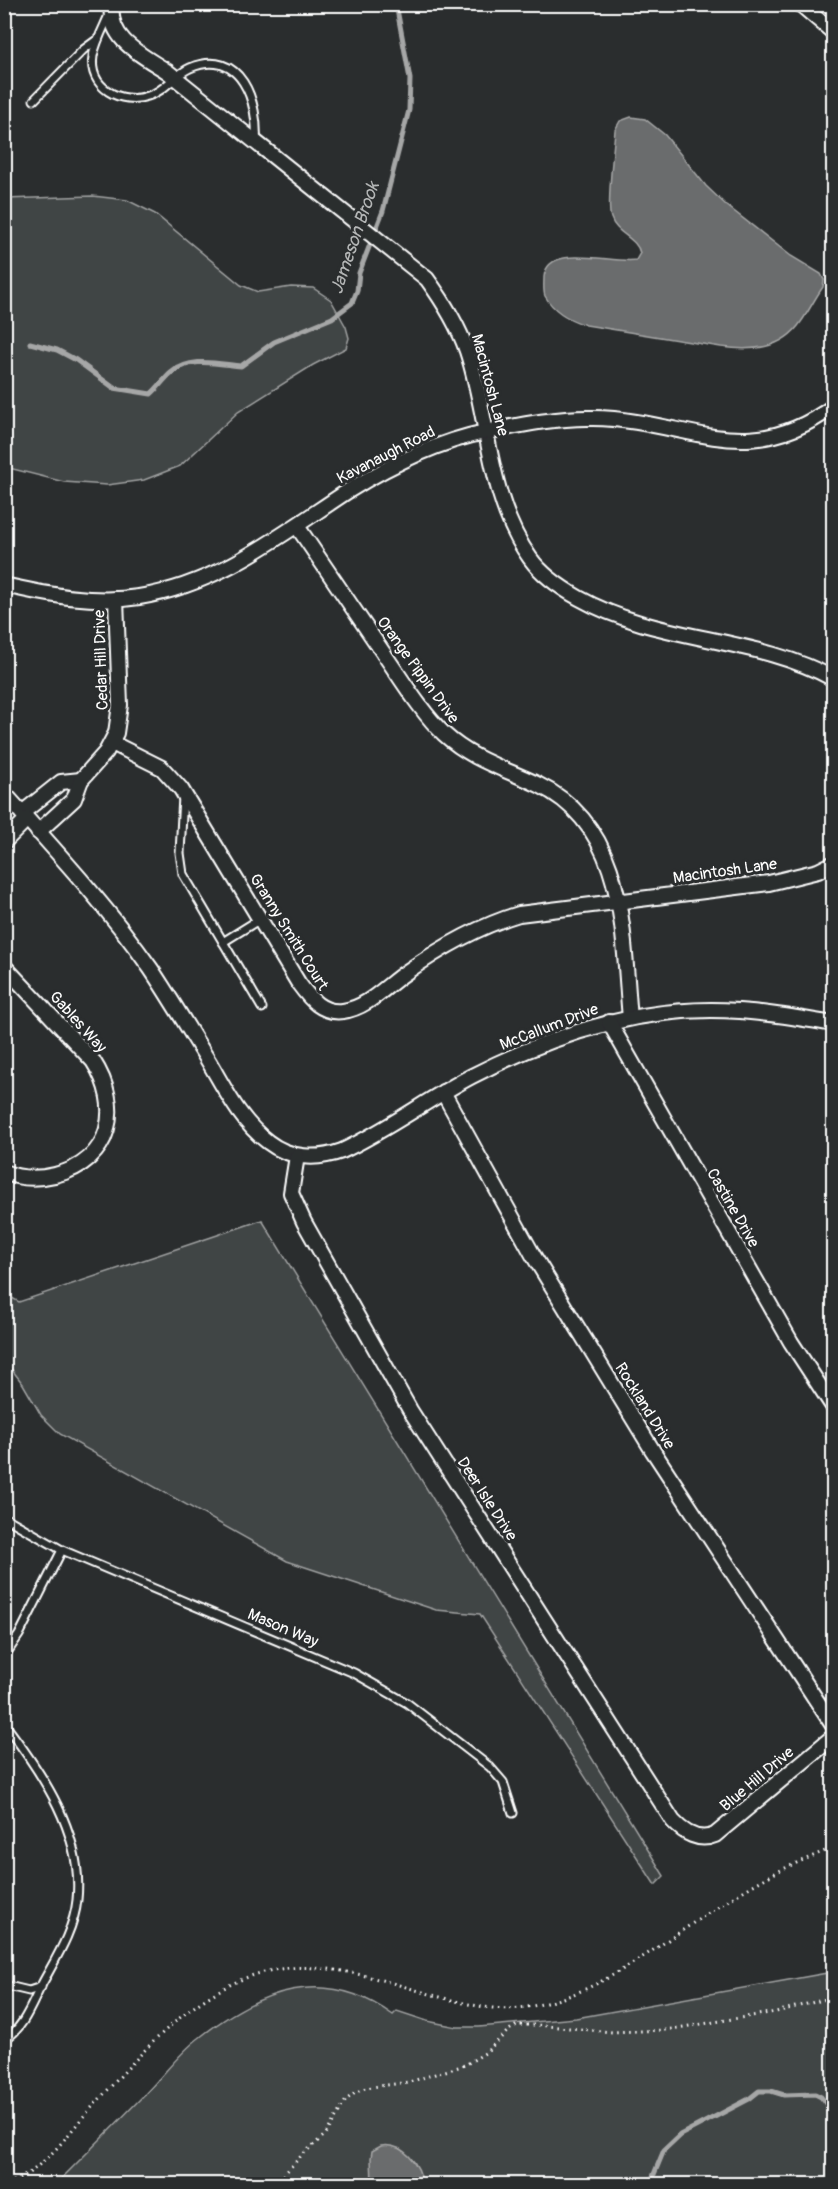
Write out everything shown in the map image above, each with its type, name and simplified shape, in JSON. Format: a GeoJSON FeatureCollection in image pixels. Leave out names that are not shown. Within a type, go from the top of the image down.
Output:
{"type":"FeatureCollection","features":[{"type":"Feature","properties":{"kind":"street"},"geometry":{"type":"LineString","coordinates":[[800,4],[834,33]]}},
{"type":"Feature","properties":{"kind":"street","name":"Macintosh Lane"},"geometry":{"type":"LineString","coordinates":[[112,8],[112,26],[119,36],[427,279],[455,322],[467,350],[502,500],[514,532],[531,560],[553,582],[593,606],[632,621],[771,656],[834,679]]}},
{"type":"Feature","properties":{"kind":"street","name":"Kavanaugh Road"},"geometry":{"type":"LineString","coordinates":[[4,585],[50,595],[116,599],[157,593],[206,578],[268,546],[350,490],[379,474],[431,448],[486,432],[544,422],[594,418],[747,440],[774,436],[795,429],[834,406]]}},
{"type":"Feature","properties":{"kind":"street","name":"Orange Pippin Drive"},"geometry":{"type":"LineString","coordinates":[[297,526],[400,677],[442,732],[476,758],[539,785],[555,795],[581,819],[601,845],[616,885],[619,902],[630,1018]]}},
{"type":"Feature","properties":{"kind":"street","name":"Cedar Hill Drive"},"geometry":{"type":"LineString","coordinates":[[38,832],[74,799],[81,780],[112,743],[119,723],[116,599]]}},
{"type":"Feature","properties":{"kind":"street","name":"Granny Smith Court"},"geometry":{"type":"LineString","coordinates":[[112,743],[162,768],[183,792],[299,984],[312,1001],[327,1010],[343,1011],[364,1003],[431,957],[501,919],[519,914],[619,902]]}},
{"type":"Feature","properties":{"kind":"street"},"geometry":{"type":"LineString","coordinates":[[4,842],[24,816],[61,782],[81,780]]}},
{"type":"Feature","properties":{"kind":"street"},"geometry":{"type":"LineString","coordinates":[[4,793],[84,882],[146,962],[251,1128],[272,1146],[297,1156]]}},
{"type":"Feature","properties":{"kind":"street","name":"Macintosh Lane"},"geometry":{"type":"LineString","coordinates":[[619,902],[770,882],[818,872],[834,863]]}},
{"type":"Feature","properties":{"kind":"street","name":"Gables Way"},"geometry":{"type":"LineString","coordinates":[[4,966],[93,1061],[108,1089],[109,1107],[106,1131],[101,1145],[81,1166],[46,1177],[30,1178],[4,1172]]}},
{"type":"Feature","properties":{"kind":"street","name":"McCallum Drive"},"geometry":{"type":"LineString","coordinates":[[297,1156],[324,1156],[342,1151],[442,1092],[527,1050],[609,1022],[669,1012],[712,1010],[766,1014],[834,1024]]}},
{"type":"Feature","properties":{"kind":"street","name":"Castine Drive"},"geometry":{"type":"LineString","coordinates":[[609,1022],[791,1342],[834,1408]]}},
{"type":"Feature","properties":{"kind":"street","name":"Rockland Drive"},"geometry":{"type":"LineString","coordinates":[[442,1092],[533,1255],[653,1452],[834,1727]]}},
{"type":"Feature","properties":{"kind":"street","name":"Deer Isle Drive"},"geometry":{"type":"LineString","coordinates":[[297,1156],[291,1184],[293,1200],[410,1410],[673,1821],[685,1832],[698,1837]]}},
{"type":"Feature","properties":{"kind":"street","name":"Blue Hill Drive"},"geometry":{"type":"LineString","coordinates":[[698,1837],[715,1835],[834,1736]]}},
{"type":"Feature","properties":{"kind":"lane"},"geometry":{"type":"LineString","coordinates":[[112,8],[98,39],[93,57],[94,73],[105,90],[118,98],[149,96],[167,86],[189,68],[202,65],[225,66],[237,72],[253,103],[257,130],[256,143]]}},
{"type":"Feature","properties":{"kind":"lane"},"geometry":{"type":"LineString","coordinates":[[34,100],[67,64],[98,39]]}},
{"type":"Feature","properties":{"kind":"lane"},"geometry":{"type":"LineString","coordinates":[[183,792],[180,862],[187,882],[262,1008]]}},
{"type":"Feature","properties":{"kind":"lane"},"geometry":{"type":"LineString","coordinates":[[223,942],[260,919]]}},
{"type":"Feature","properties":{"kind":"lane","name":"Mason Way"},"geometry":{"type":"LineString","coordinates":[[4,1517],[62,1550],[354,1673],[398,1698],[462,1743],[490,1767],[503,1782],[513,1813]]}},
{"type":"Feature","properties":{"kind":"lane"},"geometry":{"type":"LineString","coordinates":[[4,1657],[20,1635],[62,1550]]}},
{"type":"Feature","properties":{"kind":"lane"},"geometry":{"type":"LineString","coordinates":[[4,1723],[50,1790],[66,1826],[75,1866],[77,1900],[69,1930],[41,1987],[20,2024],[12,2035],[4,2039]]}},
{"type":"Feature","properties":{"kind":"lane"},"geometry":{"type":"LineString","coordinates":[[4,1985],[29,1991],[41,1987]]}},
{"type":"Feature","properties":{"kind":"path"},"geometry":{"type":"LineString","coordinates":[[8,2184],[40,2165],[169,2026],[211,1996],[248,1977],[272,1970],[315,1967],[344,1971],[482,2008],[536,2006],[593,1987],[781,1870],[834,1847]]}},
{"type":"Feature","properties":{"kind":"path"},"geometry":{"type":"LineString","coordinates":[[275,2184],[302,2155],[326,2134],[346,2100],[355,2093],[365,2088],[409,2082],[465,2065],[485,2054],[517,2025],[612,2032],[665,2030],[776,2012],[834,1997]]}},
{"type":"Feature","properties":{"kind":"shaded area"},"geometry":{"type":"Polygon","coordinates":[[[631,117],[645,119],[665,135],[706,186],[726,205],[791,256],[821,274],[824,280],[823,287],[801,322],[785,338],[754,348],[721,347],[586,325],[563,315],[549,302],[544,294],[544,277],[548,266],[556,260],[582,257],[636,260],[640,253],[635,243],[617,228],[610,211],[615,130],[620,121],[631,117]]]}},
{"type":"Feature","properties":{"kind":"shaded area"},"geometry":{"type":"Polygon","coordinates":[[[93,196],[127,200],[155,214],[241,285],[258,292],[291,287],[313,288],[331,300],[346,327],[349,338],[346,348],[313,365],[238,412],[180,466],[144,480],[107,485],[64,482],[5,467],[5,199],[93,196]]]}},
{"type":"Feature","properties":{"kind":"shaded area"},"geometry":{"type":"Polygon","coordinates":[[[262,1220],[664,1876],[655,1885],[480,1614],[436,1610],[287,1561],[60,1434],[41,1415],[23,1384],[5,1361],[5,1294],[19,1302],[262,1220]]]}},
{"type":"Feature","properties":{"kind":"shaded area"},"geometry":{"type":"Polygon","coordinates":[[[833,1972],[833,2184],[56,2184],[192,2044],[222,2021],[269,1996],[293,1990],[318,1988],[342,1991],[368,2000],[393,2015],[397,2011],[427,2021],[457,2027],[479,2027],[576,2018],[833,1972]]]}},
{"type":"Feature","properties":{"kind":"shaded area"},"geometry":{"type":"Polygon","coordinates":[[[381,2146],[397,2148],[409,2156],[418,2169],[422,2184],[372,2184],[372,2151],[381,2146]]]}},
{"type":"Feature","properties":{"kind":"waterway","name":"Jameson Brook"},"geometry":{"type":"LineString","coordinates":[[30,343],[57,350],[76,360],[114,388],[151,394],[168,375],[187,364],[205,362],[241,366],[274,342],[332,318],[352,303],[357,291],[359,273],[383,211],[409,110],[410,79],[396,4]]}},
{"type":"Feature","properties":{"kind":"waterway"},"geometry":{"type":"LineString","coordinates":[[650,2184],[664,2150],[680,2135],[749,2099],[759,2091],[771,2091],[784,2095],[815,2094],[821,2097],[834,2114]]}}]}
